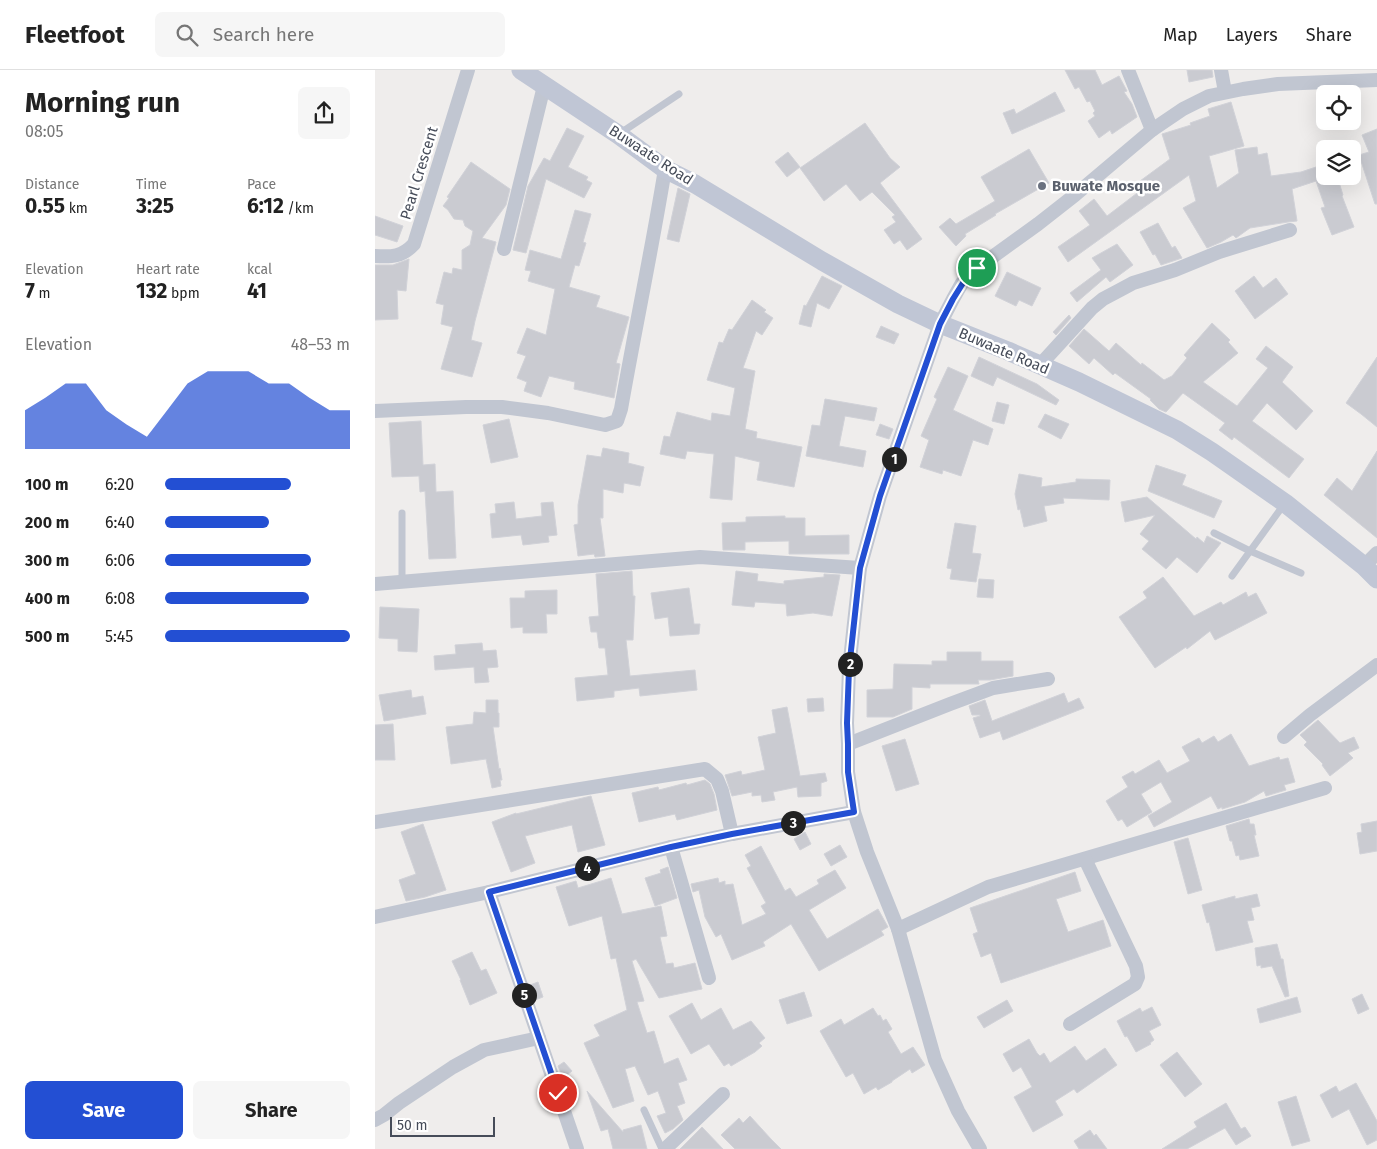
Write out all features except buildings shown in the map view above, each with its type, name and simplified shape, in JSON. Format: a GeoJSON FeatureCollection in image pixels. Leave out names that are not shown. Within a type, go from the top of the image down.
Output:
{"type":"FeatureCollection","features":[{"type":"Feature","properties":{"kind":"street","name":"Pearl Crescent"},"geometry":{"type":"LineString","coordinates":[[375,256],[401,255],[414,244],[468,70]]}},
{"type":"Feature","properties":{"kind":"street","name":"Buwaate Road"},"geometry":{"type":"LineString","coordinates":[[521,70],[619,134],[665,168],[898,304],[940,324],[1079,382],[1177,430],[1220,457],[1373,566]]}},
{"type":"Feature","properties":{"kind":"street"},"geometry":{"type":"LineString","coordinates":[[1127,70],[1152,130]]}},
{"type":"Feature","properties":{"kind":"street"},"geometry":{"type":"LineString","coordinates":[[1221,70],[1225,92]]}},
{"type":"Feature","properties":{"kind":"street"},"geometry":{"type":"LineString","coordinates":[[980,1149],[958,1111],[935,1060],[898,929],[867,852],[854,812],[848,772],[849,669],[860,568],[880,496],[940,324],[963,283],[977,268],[1038,224],[1152,130],[1183,109],[1209,96],[1225,92],[1279,84],[1377,80]]}},
{"type":"Feature","properties":{"kind":"street"},"geometry":{"type":"LineString","coordinates":[[504,249],[545,86]]}},
{"type":"Feature","properties":{"kind":"street"},"geometry":{"type":"LineString","coordinates":[[375,411],[503,407],[547,413],[605,425],[617,421],[621,409],[654,239],[665,168]]}},
{"type":"Feature","properties":{"kind":"street"},"geometry":{"type":"LineString","coordinates":[[1040,365],[1092,308],[1103,299],[1133,283],[1175,270],[1219,252],[1290,230]]}},
{"type":"Feature","properties":{"kind":"street"},"geometry":{"type":"LineString","coordinates":[[375,584],[699,557],[860,568]]}},
{"type":"Feature","properties":{"kind":"street"},"geometry":{"type":"LineString","coordinates":[[1284,737],[1377,665]]}},
{"type":"Feature","properties":{"kind":"street"},"geometry":{"type":"LineString","coordinates":[[848,744],[993,688],[1048,679]]}},
{"type":"Feature","properties":{"kind":"street"},"geometry":{"type":"LineString","coordinates":[[375,822],[705,769],[717,779],[722,791],[732,834]]}},
{"type":"Feature","properties":{"kind":"street"},"geometry":{"type":"LineString","coordinates":[[898,929],[988,887],[1325,788]]}},
{"type":"Feature","properties":{"kind":"street"},"geometry":{"type":"LineString","coordinates":[[375,917],[489,892],[671,847],[854,812]]}},
{"type":"Feature","properties":{"kind":"street"},"geometry":{"type":"LineString","coordinates":[[671,847],[709,978]]}},
{"type":"Feature","properties":{"kind":"street"},"geometry":{"type":"LineString","coordinates":[[1070,1024],[1135,984],[1138,977],[1136,966],[1085,858]]}},
{"type":"Feature","properties":{"kind":"street"},"geometry":{"type":"LineString","coordinates":[[489,892],[577,1149]]}},
{"type":"Feature","properties":{"kind":"street"},"geometry":{"type":"LineString","coordinates":[[375,1120],[453,1067],[483,1050],[539,1038]]}},
{"type":"Feature","properties":{"kind":"street"},"geometry":{"type":"LineString","coordinates":[[664,1149],[723,1094]]}},
{"type":"Feature","properties":{"kind":"lane"},"geometry":{"type":"LineString","coordinates":[[619,134],[679,94]]}},
{"type":"Feature","properties":{"kind":"lane"},"geometry":{"type":"LineString","coordinates":[[1232,576],[1285,503]]}},
{"type":"Feature","properties":{"kind":"lane"},"geometry":{"type":"LineString","coordinates":[[402,513],[402,581]]}},
{"type":"Feature","properties":{"kind":"lane"},"geometry":{"type":"LineString","coordinates":[[1214,533],[1301,573]]}},
{"type":"Feature","properties":{"kind":"lane"},"geometry":{"type":"LineString","coordinates":[[644,1110],[664,1149]]}},
{"type":"Feature","properties":{"kind":"place","name":"Buwate Mosque"},"geometry":{"type":"Point","coordinates":[1042,186]}},
{"type":"Feature","properties":{"kind":"route"},"geometry":{"type":"LineString","coordinates":[[558,1093],[489,892],[671,847],[854,812],[848,772],[847,723],[849,669],[860,568],[880,496],[940,324],[963,283],[977,268]]}}]}
